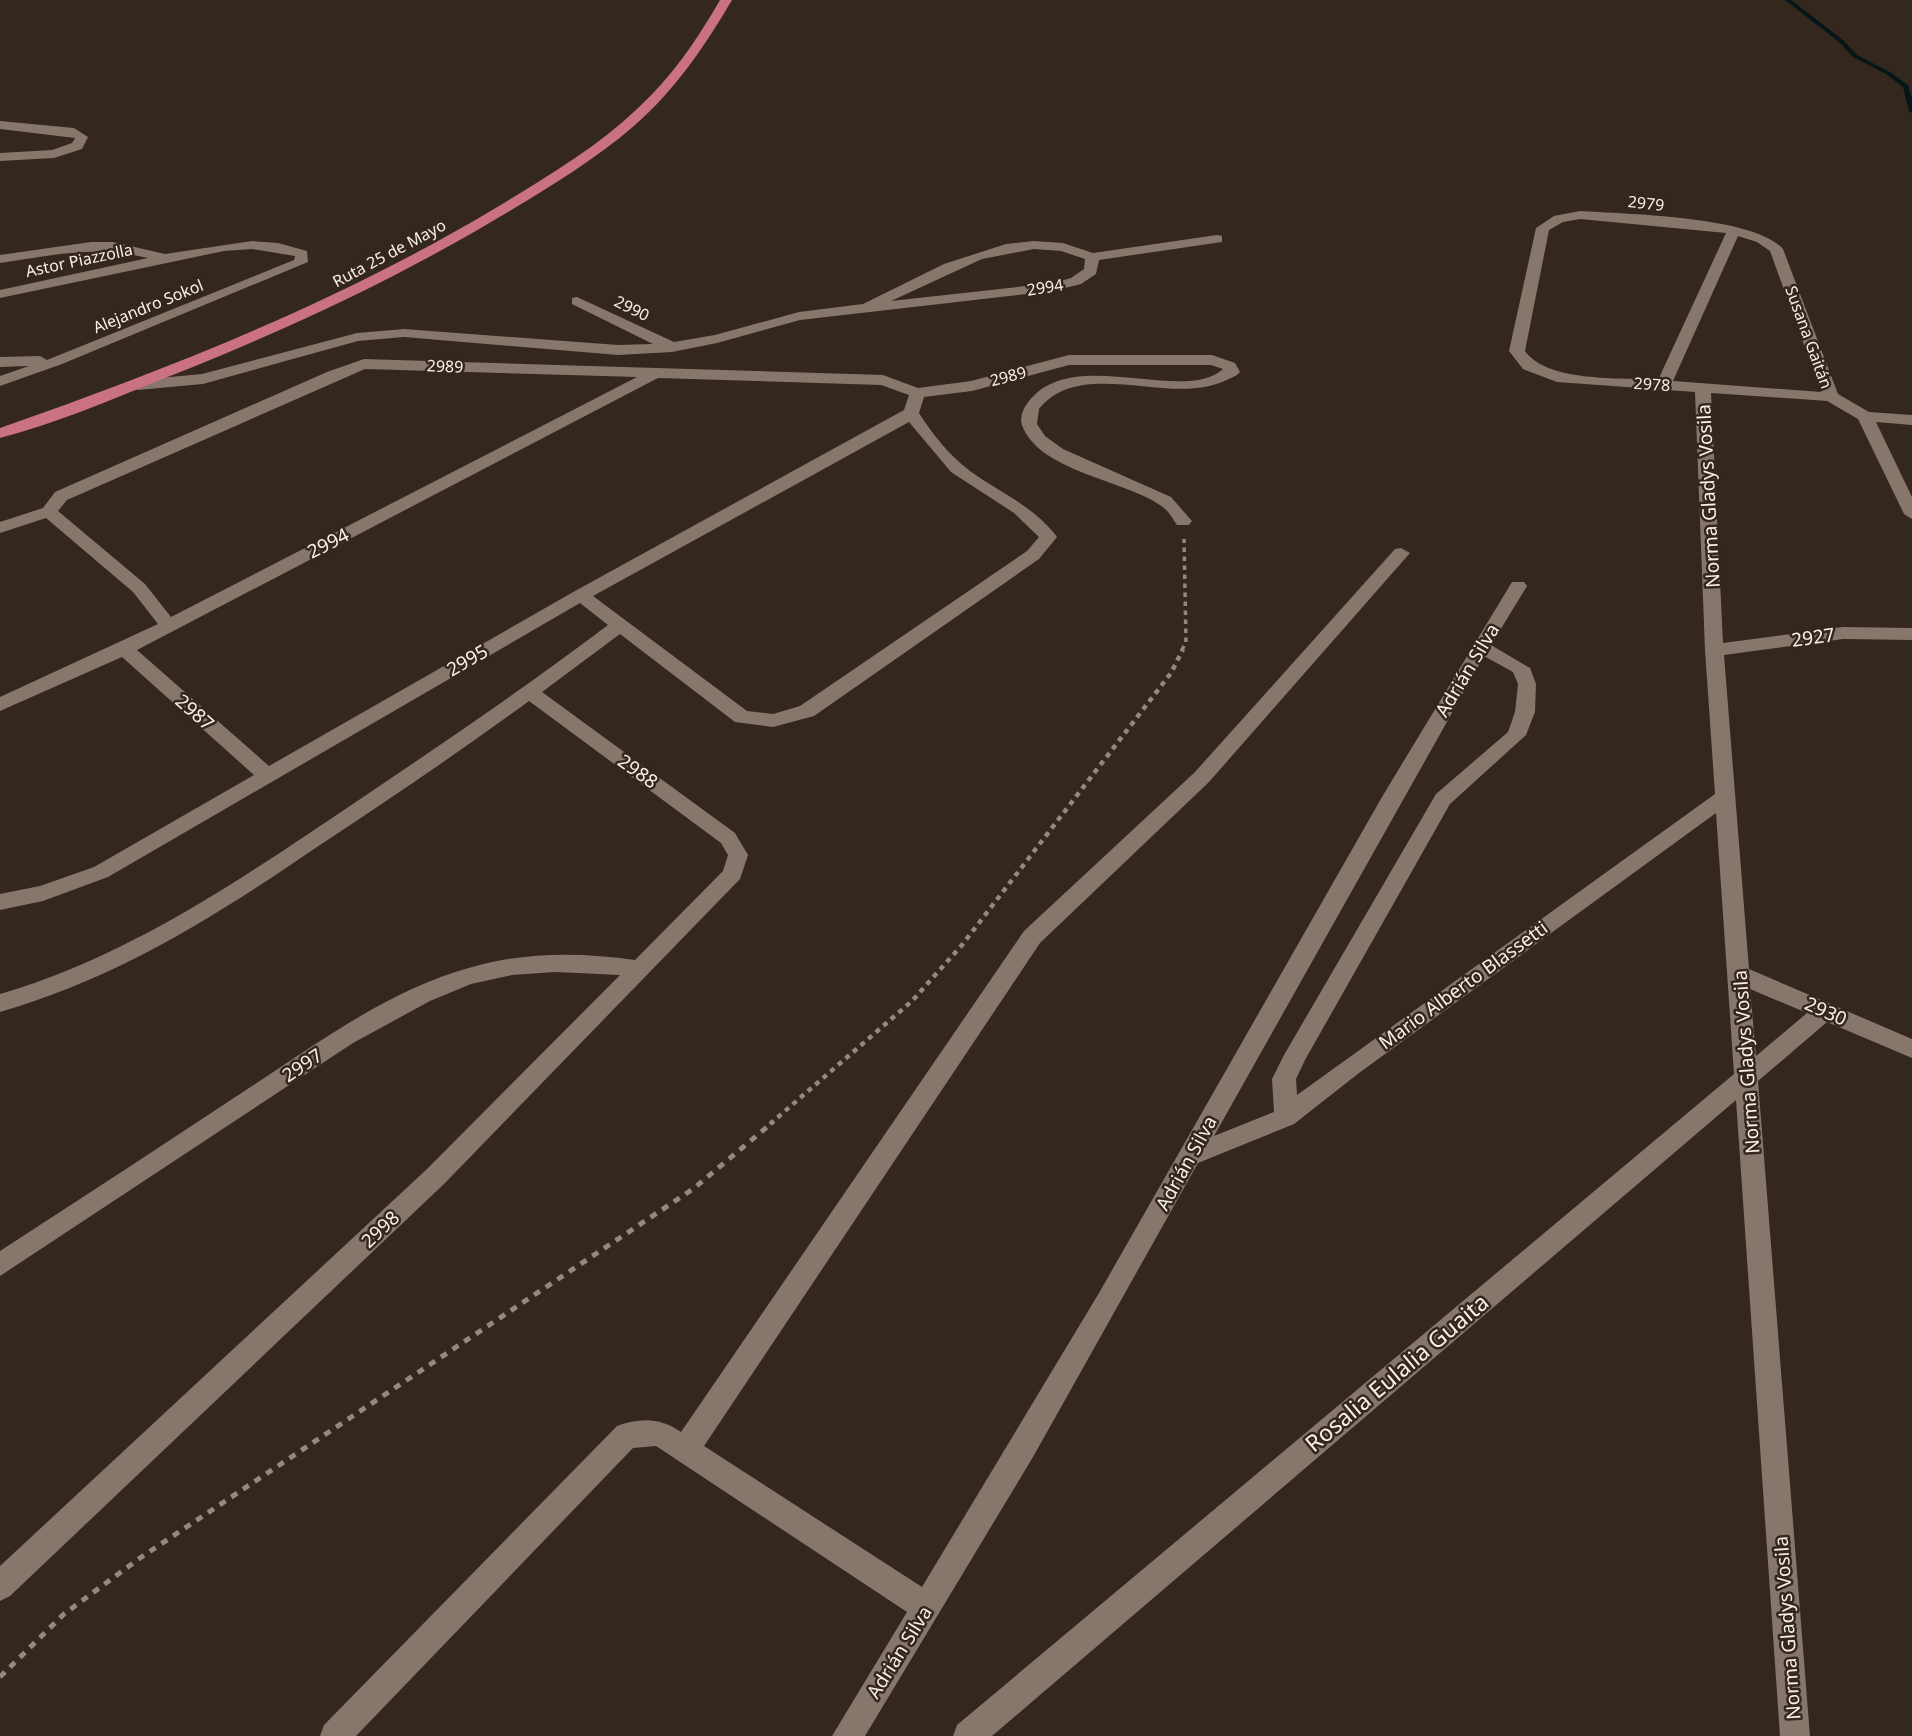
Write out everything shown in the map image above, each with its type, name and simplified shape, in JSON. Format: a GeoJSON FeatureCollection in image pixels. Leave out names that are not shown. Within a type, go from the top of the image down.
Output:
{"type":"FeatureCollection","features":[{"type":"Feature","properties":{"kind":"main road","name":"Ruta 25 de Mayo"},"geometry":{"type":"LineString","coordinates":[[0,433],[138,385],[260,337],[353,293],[476,227],[579,162],[642,112],[685,66],[726,0]]}},
{"type":"Feature","properties":{"kind":"street"},"geometry":{"type":"LineString","coordinates":[[0,125],[74,132],[82,137],[78,146],[54,154],[0,157]]}},
{"type":"Feature","properties":{"kind":"street","name":"2979"},"geometry":{"type":"LineString","coordinates":[[1528,366],[1517,351],[1543,228],[1559,219],[1580,215],[1740,232]]}},
{"type":"Feature","properties":{"kind":"street"},"geometry":{"type":"LineString","coordinates":[[1664,385],[1740,232]]}},
{"type":"Feature","properties":{"kind":"street","name":"Susana Gaitán"},"geometry":{"type":"LineString","coordinates":[[1740,232],[1776,249],[1831,397],[1865,416]]}},
{"type":"Feature","properties":{"kind":"street"},"geometry":{"type":"LineString","coordinates":[[1092,257],[1217,239]]}},
{"type":"Feature","properties":{"kind":"street","name":"2994"},"geometry":{"type":"LineString","coordinates":[[138,385],[203,379],[358,337],[404,333],[618,350],[680,346],[799,316],[1052,287],[1076,281],[1091,271],[1092,257],[1072,248],[1048,243],[1010,246],[982,253],[868,307]]}},
{"type":"Feature","properties":{"kind":"street"},"geometry":{"type":"LineString","coordinates":[[0,259],[91,246],[113,246],[164,258]]}},
{"type":"Feature","properties":{"kind":"street","name":"Alejandro Sokol"},"geometry":{"type":"LineString","coordinates":[[0,381],[245,286],[300,262],[302,254],[288,248],[250,247],[164,258]]}},
{"type":"Feature","properties":{"kind":"street","name":"Astor Piazzolla"},"geometry":{"type":"LineString","coordinates":[[0,294],[92,277],[164,258]]}},
{"type":"Feature","properties":{"kind":"street","name":"2990"},"geometry":{"type":"LineString","coordinates":[[577,301],[680,346]]}},
{"type":"Feature","properties":{"kind":"street","name":"2989"},"geometry":{"type":"LineString","coordinates":[[49,512],[61,496],[332,375],[364,364],[883,380],[917,393],[972,386],[1069,360],[1212,360],[1230,366],[1232,372],[1220,380],[1203,383],[1089,380],[1062,387],[1037,399],[1028,414],[1031,432],[1056,455],[1169,503],[1183,521]]}},
{"type":"Feature","properties":{"kind":"street"},"geometry":{"type":"LineString","coordinates":[[0,362],[57,361]]}},
{"type":"Feature","properties":{"kind":"street","name":"2978"},"geometry":{"type":"LineString","coordinates":[[1528,366],[1557,377],[1831,397]]}},
{"type":"Feature","properties":{"kind":"street"},"geometry":{"type":"LineString","coordinates":[[1032,370],[1051,373],[1062,387]]}},
{"type":"Feature","properties":{"kind":"street","name":"2994"},"geometry":{"type":"LineString","coordinates":[[0,705],[124,649],[652,374]]}},
{"type":"Feature","properties":{"kind":"street","name":"Norma Gladys Vosila"},"geometry":{"type":"LineString","coordinates":[[1703,388],[1714,650],[1748,1077],[1795,1736]]}},
{"type":"Feature","properties":{"kind":"street"},"geometry":{"type":"LineString","coordinates":[[581,595],[742,717],[773,720],[807,711],[1033,555],[1048,537],[1035,519],[966,476],[940,454],[911,413],[917,393]]}},
{"type":"Feature","properties":{"kind":"street","name":"2995"},"geometry":{"type":"LineString","coordinates":[[0,902],[43,894],[101,872],[266,774],[581,595],[911,413]]}},
{"type":"Feature","properties":{"kind":"street"},"geometry":{"type":"LineString","coordinates":[[1912,419],[1865,416],[1912,514]]}},
{"type":"Feature","properties":{"kind":"street"},"geometry":{"type":"LineString","coordinates":[[0,528],[29,516],[49,512],[139,588],[169,626]]}},
{"type":"Feature","properties":{"kind":"street"},"geometry":{"type":"LineString","coordinates":[[685,1450],[1032,937],[1202,777],[1401,553]]}},
{"type":"Feature","properties":{"kind":"street","name":"Adrián Silva"},"geometry":{"type":"LineString","coordinates":[[847,1736],[927,1608],[1191,1156],[1257,1032],[1518,586]]}},
{"type":"Feature","properties":{"kind":"street"},"geometry":{"type":"LineString","coordinates":[[0,1003],[111,963],[184,923],[531,694],[620,625]]}},
{"type":"Feature","properties":{"kind":"street","name":"2927"},"geometry":{"type":"LineString","coordinates":[[1714,650],[1843,633],[1912,634]]}},
{"type":"Feature","properties":{"kind":"street"},"geometry":{"type":"LineString","coordinates":[[1286,1117],[1284,1079],[1443,799],[1516,735],[1525,712],[1527,684],[1521,668],[1480,647]]}},
{"type":"Feature","properties":{"kind":"street","name":"2987"},"geometry":{"type":"LineString","coordinates":[[124,649],[266,774]]}},
{"type":"Feature","properties":{"kind":"street","name":"2988"},"geometry":{"type":"LineString","coordinates":[[531,694],[728,838],[738,855]]}},
{"type":"Feature","properties":{"kind":"street","name":"Mario Alberto Blassetti"},"geometry":{"type":"LineString","coordinates":[[1191,1156],[1286,1117],[1726,796]]}},
{"type":"Feature","properties":{"kind":"street","name":"2998"},"geometry":{"type":"LineString","coordinates":[[0,1586],[436,1176],[733,874],[738,855]]}},
{"type":"Feature","properties":{"kind":"street","name":"2997"},"geometry":{"type":"LineString","coordinates":[[0,1265],[345,1037],[418,999],[468,976],[515,966],[608,964],[640,969]]}},
{"type":"Feature","properties":{"kind":"street","name":"2930"},"geometry":{"type":"LineString","coordinates":[[1739,974],[1912,1049]]}},
{"type":"Feature","properties":{"kind":"street","name":"Rosalia Eulalia Guaita"},"geometry":{"type":"LineString","coordinates":[[968,1736],[1826,1010]]}},
{"type":"Feature","properties":{"kind":"street"},"geometry":{"type":"LineString","coordinates":[[335,1736],[627,1435],[660,1433],[927,1608]]}},
{"type":"Feature","properties":{"kind":"path"},"geometry":{"type":"LineString","coordinates":[[0,1677],[64,1615],[140,1558],[693,1189],[912,1001],[962,946],[1171,673],[1186,642],[1183,521]]}},
{"type":"Feature","properties":{"kind":"waterway"},"geometry":{"type":"LineString","coordinates":[[1788,0],[1841,41],[1855,56],[1906,86],[1912,111]]}}]}
